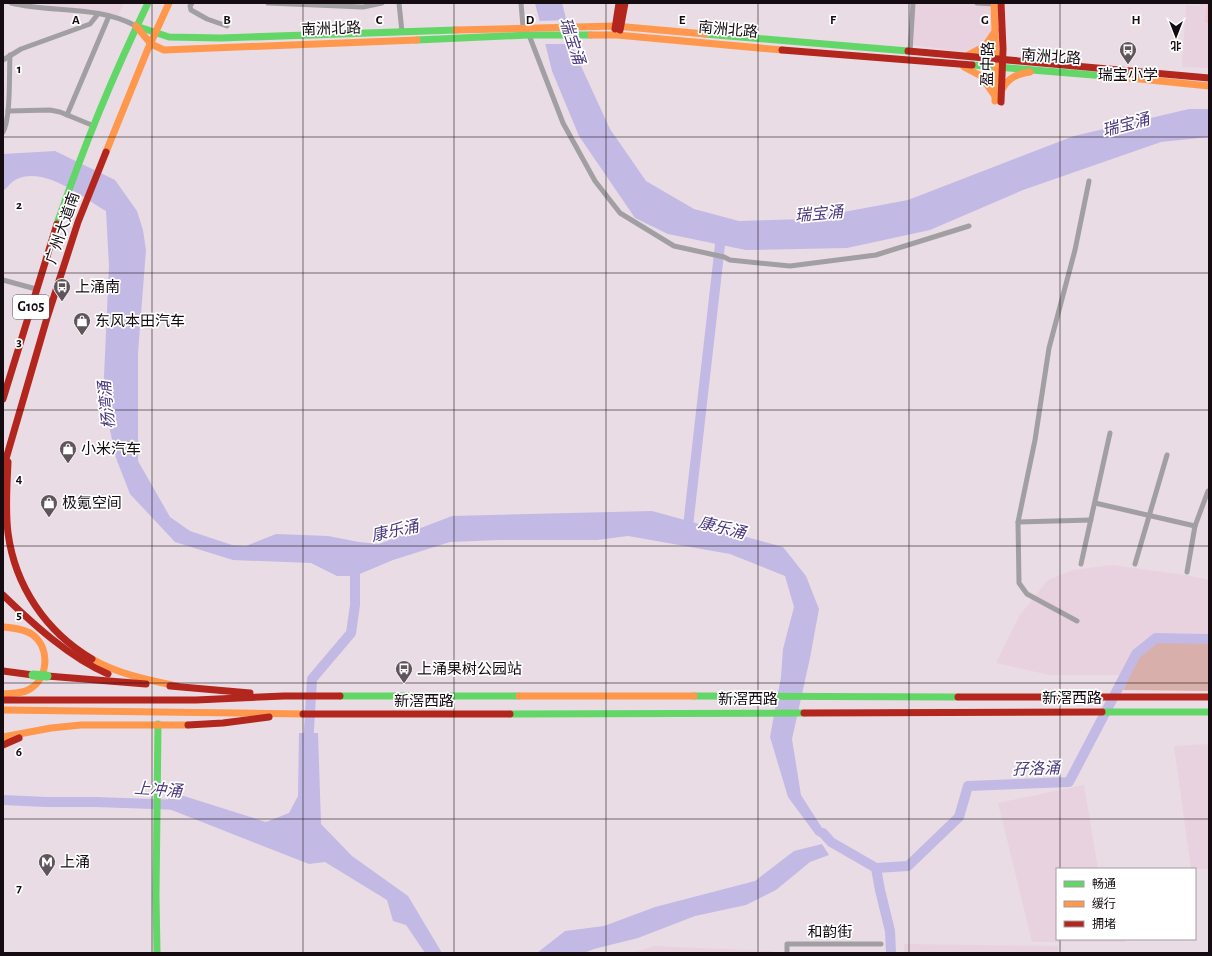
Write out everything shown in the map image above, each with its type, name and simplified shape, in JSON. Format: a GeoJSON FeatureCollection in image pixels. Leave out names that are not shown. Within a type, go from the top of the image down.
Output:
{"type":"FeatureCollection","features":[{"type":"Feature","properties":{"kind":"main road","name":"广州大道南"},"geometry":{"type":"LineString","coordinates":[[3,399],[60,214],[94,126],[136,26],[148,3]]}},
{"type":"Feature","properties":{"kind":"main road","name":"广州大道南"},"geometry":{"type":"LineString","coordinates":[[3,469],[78,222],[150,44],[169,3]]}},
{"type":"Feature","properties":{"kind":"main road"},"geometry":{"type":"LineString","coordinates":[[618,30],[619,3]]}},
{"type":"Feature","properties":{"kind":"main road"},"geometry":{"type":"LineString","coordinates":[[618,30],[625,3]]}},
{"type":"Feature","properties":{"kind":"main road","name":"盈中路"},"geometry":{"type":"LineString","coordinates":[[996,3],[996,30],[1000,63]]}},
{"type":"Feature","properties":{"kind":"main road","name":"盈中路"},"geometry":{"type":"LineString","coordinates":[[996,3],[1000,63]]}},
{"type":"Feature","properties":{"kind":"main road","name":"南洲北路"},"geometry":{"type":"LineString","coordinates":[[136,26],[169,38],[221,38],[524,27],[533,33]]}},
{"type":"Feature","properties":{"kind":"main road"},"geometry":{"type":"LineString","coordinates":[[136,26],[150,44]]}},
{"type":"Feature","properties":{"kind":"main road","name":"南洲北路"},"geometry":{"type":"LineString","coordinates":[[618,30],[957,64],[1000,63],[1209,78]]}},
{"type":"Feature","properties":{"kind":"main road","name":"南洲北路"},"geometry":{"type":"LineString","coordinates":[[150,44],[156,48],[164,50],[186,50],[618,30],[964,57],[1038,70],[1097,74],[1209,86]]}},
{"type":"Feature","properties":{"kind":"main road"},"geometry":{"type":"LineString","coordinates":[[964,57],[982,49],[996,30]]}},
{"type":"Feature","properties":{"kind":"main road"},"geometry":{"type":"LineString","coordinates":[[998,99],[1000,63]]}},
{"type":"Feature","properties":{"kind":"main road"},"geometry":{"type":"LineString","coordinates":[[957,64],[981,76],[998,99]]}},
{"type":"Feature","properties":{"kind":"main road"},"geometry":{"type":"LineString","coordinates":[[998,99],[1004,86],[1011,78],[1038,70]]}},
{"type":"Feature","properties":{"kind":"main road"},"geometry":{"type":"LineString","coordinates":[[8,452],[8,526],[12,554],[16,570],[24,588],[45,620],[79,652],[96,662],[118,671],[177,686]]}},
{"type":"Feature","properties":{"kind":"main road"},"geometry":{"type":"LineString","coordinates":[[3,595],[60,646],[83,663],[117,677],[177,686]]}},
{"type":"Feature","properties":{"kind":"main road"},"geometry":{"type":"LineString","coordinates":[[3,627],[20,629],[32,634],[41,644],[46,659],[38,681],[33,687],[20,692],[3,694]]}},
{"type":"Feature","properties":{"kind":"main road"},"geometry":{"type":"LineString","coordinates":[[3,671],[34,675],[284,696]]}},
{"type":"Feature","properties":{"kind":"main road"},"geometry":{"type":"LineString","coordinates":[[3,700],[196,700],[284,696]]}},
{"type":"Feature","properties":{"kind":"main road","name":"新滘西路"},"geometry":{"type":"LineString","coordinates":[[284,696],[1209,697]]}},
{"type":"Feature","properties":{"kind":"main road"},"geometry":{"type":"LineString","coordinates":[[3,710],[287,714]]}},
{"type":"Feature","properties":{"kind":"main road","name":"新滘西路"},"geometry":{"type":"LineString","coordinates":[[287,714],[1209,712]]}},
{"type":"Feature","properties":{"kind":"main road"},"geometry":{"type":"LineString","coordinates":[[3,737],[62,727],[233,722],[255,720],[287,714]]}},
{"type":"Feature","properties":{"kind":"main road"},"geometry":{"type":"LineString","coordinates":[[157,953],[156,896],[158,724]]}},
{"type":"Feature","properties":{"kind":"main road"},"geometry":{"type":"LineString","coordinates":[[3,745],[43,730],[62,727]]}},
{"type":"Feature","properties":{"kind":"street"},"geometry":{"type":"LineString","coordinates":[[11,3],[98,14],[128,22],[136,26]]}},
{"type":"Feature","properties":{"kind":"street"},"geometry":{"type":"LineString","coordinates":[[192,3],[190,6],[191,10],[207,19],[227,26]]}},
{"type":"Feature","properties":{"kind":"street"},"geometry":{"type":"LineString","coordinates":[[268,3],[364,7],[382,3]]}},
{"type":"Feature","properties":{"kind":"street"},"geometry":{"type":"LineString","coordinates":[[399,3],[402,32]]}},
{"type":"Feature","properties":{"kind":"street"},"geometry":{"type":"LineString","coordinates":[[521,3],[524,27]]}},
{"type":"Feature","properties":{"kind":"street"},"geometry":{"type":"LineString","coordinates":[[910,52],[913,3]]}},
{"type":"Feature","properties":{"kind":"street"},"geometry":{"type":"LineString","coordinates":[[977,3],[996,3]]}},
{"type":"Feature","properties":{"kind":"street"},"geometry":{"type":"LineString","coordinates":[[3,60],[21,49],[90,24],[98,14]]}},
{"type":"Feature","properties":{"kind":"street"},"geometry":{"type":"LineString","coordinates":[[67,115],[108,16]]}},
{"type":"Feature","properties":{"kind":"street"},"geometry":{"type":"LineString","coordinates":[[533,33],[562,123],[595,180],[620,213],[674,246],[724,257],[730,260],[790,266],[876,255],[968,226]]}},
{"type":"Feature","properties":{"kind":"street"},"geometry":{"type":"LineString","coordinates":[[3,132],[7,123],[10,55]]}},
{"type":"Feature","properties":{"kind":"street"},"geometry":{"type":"LineString","coordinates":[[8,111],[50,110],[94,126]]}},
{"type":"Feature","properties":{"kind":"street"},"geometry":{"type":"LineString","coordinates":[[1077,621],[1027,594],[1019,583],[1018,522],[1035,440],[1050,348],[1075,250],[1088,181]]}},
{"type":"Feature","properties":{"kind":"street"},"geometry":{"type":"LineString","coordinates":[[3,280],[36,289]]}},
{"type":"Feature","properties":{"kind":"street"},"geometry":{"type":"LineString","coordinates":[[1081,564],[1110,433]]}},
{"type":"Feature","properties":{"kind":"street"},"geometry":{"type":"LineString","coordinates":[[1135,564],[1167,455]]}},
{"type":"Feature","properties":{"kind":"street"},"geometry":{"type":"LineString","coordinates":[[1187,572],[1195,526],[1208,491]]}},
{"type":"Feature","properties":{"kind":"street"},"geometry":{"type":"LineString","coordinates":[[1095,503],[1195,526]]}},
{"type":"Feature","properties":{"kind":"street"},"geometry":{"type":"LineString","coordinates":[[1018,522],[1091,520]]}},
{"type":"Feature","properties":{"kind":"street","name":"和韵街"},"geometry":{"type":"LineString","coordinates":[[787,953],[787,944],[881,944]]}},
{"type":"Feature","properties":{"kind":"shaded area"},"geometry":{"type":"Polygon","coordinates":[[[35,3],[124,3],[118,16],[35,3]]]}},
{"type":"Feature","properties":{"kind":"shaded area"},"geometry":{"type":"Polygon","coordinates":[[[915,3],[991,3],[992,31],[985,42],[976,49],[963,52],[913,45],[915,3]]]}},
{"type":"Feature","properties":{"kind":"shaded area"},"geometry":{"type":"Polygon","coordinates":[[[1200,3],[1209,3],[1209,68],[1182,67],[1186,5],[1200,6],[1200,3]]]}},
{"type":"Feature","properties":{"kind":"shaded area"},"geometry":{"type":"Polygon","coordinates":[[[1207,3],[1209,3],[1209,23],[1205,23],[1207,3]]]}},
{"type":"Feature","properties":{"kind":"shaded area"},"geometry":{"type":"Polygon","coordinates":[[[1112,565],[1186,575],[1209,580],[1209,634],[1164,633],[1136,650],[1121,675],[1049,675],[996,663],[1019,616],[1048,580],[1072,570],[1112,565]]]}},
{"type":"Feature","properties":{"kind":"shaded area"},"geometry":{"type":"Polygon","coordinates":[[[1159,641],[1209,642],[1209,691],[1123,690],[1139,655],[1159,641]]]}},
{"type":"Feature","properties":{"kind":"shaded area"},"geometry":{"type":"Polygon","coordinates":[[[1209,745],[1209,869],[1191,868],[1174,746],[1209,745]]]}},
{"type":"Feature","properties":{"kind":"shaded area"},"geometry":{"type":"Polygon","coordinates":[[[1084,785],[1098,868],[1056,868],[1056,940],[1125,940],[1126,942],[1032,942],[998,803],[1084,785]]]}},
{"type":"Feature","properties":{"kind":"shaded area"},"geometry":{"type":"Polygon","coordinates":[[[904,944],[1058,946],[1058,953],[904,953],[904,944]]]}},
{"type":"Feature","properties":{"kind":"shaded area"},"geometry":{"type":"Polygon","coordinates":[[[654,946],[772,951],[775,953],[633,953],[654,946]]]}},
{"type":"Feature","properties":{"kind":"water","name":"瑞宝涌"},"geometry":{"type":"Polygon","coordinates":[[[535,3],[562,3],[575,53],[610,129],[646,181],[694,209],[739,221],[806,219],[908,200],[1074,136],[1189,109],[1209,109],[1209,137],[1161,142],[1023,190],[930,230],[847,248],[746,250],[668,234],[635,218],[579,136],[552,71],[535,3]]]}},
{"type":"Feature","properties":{"kind":"water","name":"杨湾涌"},"geometry":{"type":"Polygon","coordinates":[[[55,151],[115,180],[137,211],[143,230],[146,250],[138,353],[138,461],[170,517],[190,531],[232,545],[246,546],[276,534],[328,536],[379,544],[452,516],[652,511],[783,547],[806,576],[819,609],[792,739],[801,795],[831,842],[816,835],[788,797],[770,737],[781,677],[783,649],[794,607],[785,576],[730,554],[628,536],[597,540],[499,540],[450,542],[393,560],[355,576],[337,576],[311,563],[233,560],[175,542],[130,494],[116,458],[103,398],[109,266],[106,211],[62,185],[38,177],[26,176],[15,180],[3,191],[3,154],[55,151]]]}},
{"type":"Feature","properties":{"kind":"water"},"geometry":{"type":"Polygon","coordinates":[[[299,733],[318,733],[321,824],[352,856],[408,896],[442,953],[425,953],[406,925],[393,921],[387,900],[325,862],[309,864],[169,809],[168,791],[266,822],[289,813],[298,796],[299,733]]]}},
{"type":"Feature","properties":{"kind":"water"},"geometry":{"type":"Polygon","coordinates":[[[822,844],[829,855],[810,862],[776,890],[746,905],[695,916],[638,938],[584,953],[537,953],[565,931],[604,926],[655,907],[755,881],[794,851],[822,844]]]}},
{"type":"Feature","properties":{"kind":"pier"},"geometry":{"type":"Polygon","coordinates":[[[568,20],[575,44],[543,44],[538,21],[568,20]]]}},
{"type":"Feature","properties":{"kind":"waterway"},"geometry":{"type":"LineString","coordinates":[[687,535],[720,245],[717,233]]}},
{"type":"Feature","properties":{"kind":"waterway"},"geometry":{"type":"LineString","coordinates":[[308,747],[312,679],[351,633],[355,605],[355,563]]}},
{"type":"Feature","properties":{"kind":"waterway","name":"孖洛涌"},"geometry":{"type":"LineString","coordinates":[[823,833],[831,842],[876,868],[908,866],[959,817],[968,786],[1069,782],[1136,654],[1156,638],[1209,639]]}},
{"type":"Feature","properties":{"kind":"waterway","name":"上冲涌"},"geometry":{"type":"LineString","coordinates":[[3,800],[181,805]]}},
{"type":"Feature","properties":{"kind":"waterway"},"geometry":{"type":"LineString","coordinates":[[876,868],[890,931],[891,953]]}},
{"type":"Feature","properties":{"kind":"traffic: fast"},"geometry":{"type":"LineString","coordinates":[[57,224],[99,112],[148,3]]}},
{"type":"Feature","properties":{"kind":"traffic: fast"},"geometry":{"type":"LineString","coordinates":[[136,26],[169,37],[221,38],[456,30]]}},
{"type":"Feature","properties":{"kind":"traffic: fast"},"geometry":{"type":"LineString","coordinates":[[705,34],[908,51]]}},
{"type":"Feature","properties":{"kind":"traffic: fast"},"geometry":{"type":"LineString","coordinates":[[417,40],[529,35],[591,35]]}},
{"type":"Feature","properties":{"kind":"traffic: fast"},"geometry":{"type":"LineString","coordinates":[[972,65],[1130,78]]}},
{"type":"Feature","properties":{"kind":"traffic: fast"},"geometry":{"type":"LineString","coordinates":[[33,675],[47,676]]}},
{"type":"Feature","properties":{"kind":"traffic: fast"},"geometry":{"type":"LineString","coordinates":[[340,696],[519,696]]}},
{"type":"Feature","properties":{"kind":"traffic: fast"},"geometry":{"type":"LineString","coordinates":[[694,696],[958,697]]}},
{"type":"Feature","properties":{"kind":"traffic: fast"},"geometry":{"type":"LineString","coordinates":[[1102,712],[1209,712]]}},
{"type":"Feature","properties":{"kind":"traffic: fast"},"geometry":{"type":"LineString","coordinates":[[510,714],[804,713]]}},
{"type":"Feature","properties":{"kind":"traffic: fast"},"geometry":{"type":"LineString","coordinates":[[157,953],[156,896],[158,724]]}},
{"type":"Feature","properties":{"kind":"traffic: slow"},"geometry":{"type":"LineString","coordinates":[[106,152],[147,51],[169,3]]}},
{"type":"Feature","properties":{"kind":"traffic: slow"},"geometry":{"type":"LineString","coordinates":[[994,3],[996,59],[995,101]]}},
{"type":"Feature","properties":{"kind":"traffic: slow"},"geometry":{"type":"LineString","coordinates":[[136,26],[151,44],[164,50],[417,40]]}},
{"type":"Feature","properties":{"kind":"traffic: slow"},"geometry":{"type":"LineString","coordinates":[[456,30],[615,26],[705,34]]}},
{"type":"Feature","properties":{"kind":"traffic: slow"},"geometry":{"type":"LineString","coordinates":[[968,55],[985,46],[996,30]]}},
{"type":"Feature","properties":{"kind":"traffic: slow"},"geometry":{"type":"LineString","coordinates":[[591,35],[617,35],[782,50]]}},
{"type":"Feature","properties":{"kind":"traffic: slow"},"geometry":{"type":"LineString","coordinates":[[964,67],[981,76],[995,96]]}},
{"type":"Feature","properties":{"kind":"traffic: slow"},"geometry":{"type":"LineString","coordinates":[[1003,88],[1005,84],[1014,77],[1030,72]]}},
{"type":"Feature","properties":{"kind":"traffic: slow"},"geometry":{"type":"LineString","coordinates":[[1130,78],[1209,86]]}},
{"type":"Feature","properties":{"kind":"traffic: slow"},"geometry":{"type":"LineString","coordinates":[[3,627],[23,630],[33,635],[39,641],[45,656],[43,672],[35,685],[22,692],[3,694]]}},
{"type":"Feature","properties":{"kind":"traffic: slow"},"geometry":{"type":"LineString","coordinates":[[92,659],[123,673],[177,686]]}},
{"type":"Feature","properties":{"kind":"traffic: slow"},"geometry":{"type":"LineString","coordinates":[[519,696],[694,696]]}},
{"type":"Feature","properties":{"kind":"traffic: slow"},"geometry":{"type":"LineString","coordinates":[[3,710],[303,714]]}},
{"type":"Feature","properties":{"kind":"traffic: slow"},"geometry":{"type":"LineString","coordinates":[[3,737],[51,728],[81,725],[188,725]]}},
{"type":"Feature","properties":{"kind":"traffic: jam"},"geometry":{"type":"LineString","coordinates":[[615,29],[619,3]]}},
{"type":"Feature","properties":{"kind":"traffic: jam"},"geometry":{"type":"LineString","coordinates":[[620,30],[625,3]]}},
{"type":"Feature","properties":{"kind":"traffic: jam"},"geometry":{"type":"LineString","coordinates":[[1001,3],[1003,49],[1001,102]]}},
{"type":"Feature","properties":{"kind":"traffic: jam"},"geometry":{"type":"LineString","coordinates":[[782,50],[972,65]]}},
{"type":"Feature","properties":{"kind":"traffic: jam"},"geometry":{"type":"LineString","coordinates":[[908,51],[1209,78]]}},
{"type":"Feature","properties":{"kind":"traffic: jam"},"geometry":{"type":"LineString","coordinates":[[3,469],[47,318],[78,222],[106,152]]}},
{"type":"Feature","properties":{"kind":"traffic: jam"},"geometry":{"type":"LineString","coordinates":[[3,399],[57,224]]}},
{"type":"Feature","properties":{"kind":"traffic: jam"},"geometry":{"type":"LineString","coordinates":[[8,462],[6,498],[7,524],[12,553],[18,571],[35,606],[47,621],[75,648],[92,659]]}},
{"type":"Feature","properties":{"kind":"traffic: jam"},"geometry":{"type":"LineString","coordinates":[[3,595],[39,629],[66,650],[108,674]]}},
{"type":"Feature","properties":{"kind":"traffic: jam"},"geometry":{"type":"LineString","coordinates":[[3,671],[33,675]]}},
{"type":"Feature","properties":{"kind":"traffic: jam"},"geometry":{"type":"LineString","coordinates":[[47,676],[146,684]]}},
{"type":"Feature","properties":{"kind":"traffic: jam"},"geometry":{"type":"LineString","coordinates":[[170,686],[250,693]]}},
{"type":"Feature","properties":{"kind":"traffic: jam"},"geometry":{"type":"LineString","coordinates":[[3,700],[196,700],[284,696],[340,696]]}},
{"type":"Feature","properties":{"kind":"traffic: jam"},"geometry":{"type":"LineString","coordinates":[[958,697],[1209,697]]}},
{"type":"Feature","properties":{"kind":"traffic: jam"},"geometry":{"type":"LineString","coordinates":[[804,713],[1102,712]]}},
{"type":"Feature","properties":{"kind":"traffic: jam"},"geometry":{"type":"LineString","coordinates":[[303,714],[510,714]]}},
{"type":"Feature","properties":{"kind":"traffic: jam"},"geometry":{"type":"LineString","coordinates":[[188,725],[223,723],[269,717]]}},
{"type":"Feature","properties":{"kind":"traffic: jam"},"geometry":{"type":"LineString","coordinates":[[3,745],[19,738]]}},
{"type":"Feature","properties":{"kind":"place","name":"瑞宝小学"},"geometry":{"type":"Point","coordinates":[1128,65]}},
{"type":"Feature","properties":{"kind":"place","name":"上涌南"},"geometry":{"type":"Point","coordinates":[62,302]}},
{"type":"Feature","properties":{"kind":"place","name":"东风本田汽车"},"geometry":{"type":"Point","coordinates":[82,336]}},
{"type":"Feature","properties":{"kind":"place","name":"小米汽车"},"geometry":{"type":"Point","coordinates":[68,464]}},
{"type":"Feature","properties":{"kind":"place","name":"极氪空间"},"geometry":{"type":"Point","coordinates":[49,518]}},
{"type":"Feature","properties":{"kind":"place","name":"上涌果树公园站"},"geometry":{"type":"Point","coordinates":[404,684]}},
{"type":"Feature","properties":{"kind":"place","name":"上涌"},"geometry":{"type":"Point","coordinates":[47,877]}},
{"type":"Feature","properties":{"kind":"water label","name":"康乐涌"},"geometry":{"type":"Point","coordinates":[722,528]}},
{"type":"Feature","properties":{"kind":"water label","name":"康乐涌"},"geometry":{"type":"Point","coordinates":[395,531]}}]}
